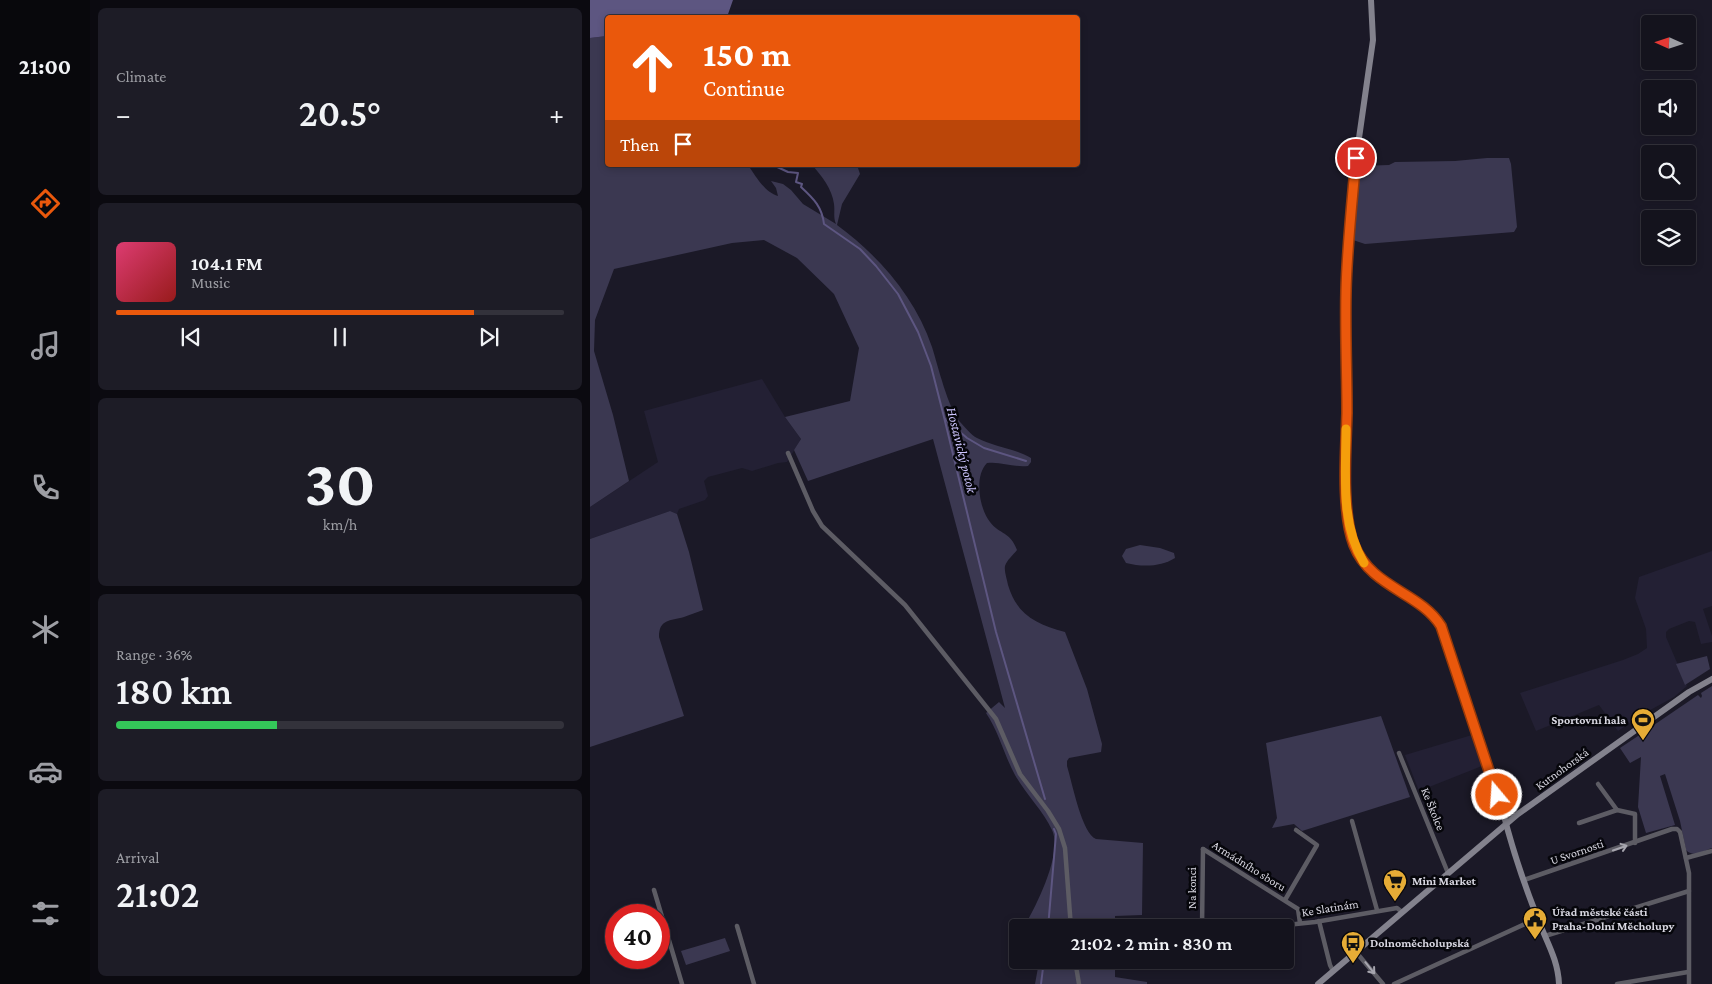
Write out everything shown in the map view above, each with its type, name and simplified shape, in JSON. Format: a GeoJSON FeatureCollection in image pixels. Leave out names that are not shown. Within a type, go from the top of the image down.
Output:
{"type":"FeatureCollection","features":[{"type":"Feature","properties":{"kind":"street"},"geometry":{"type":"LineString","coordinates":[[1371,0],[1372,40],[1356,158],[1346,291],[1346,486],[1348,525],[1354,545],[1364,563],[1381,580],[1423,607],[1437,620],[1444,633],[1524,880],[1557,964],[1559,984]]}},
{"type":"Feature","properties":{"kind":"street"},"geometry":{"type":"LineString","coordinates":[[788,452],[813,511],[822,526],[906,605],[996,719],[1020,774],[1048,811],[1059,830],[1065,848],[1070,919]]}},
{"type":"Feature","properties":{"kind":"street","name":"Kutnohorská"},"geometry":{"type":"LineString","coordinates":[[1318,984],[1448,873],[1533,804],[1689,692],[1712,678]]}},
{"type":"Feature","properties":{"kind":"street","name":"Ke Školce"},"geometry":{"type":"LineString","coordinates":[[1399,753],[1448,873]]}},
{"type":"Feature","properties":{"kind":"street"},"geometry":{"type":"LineString","coordinates":[[1598,784],[1617,810]]}},
{"type":"Feature","properties":{"kind":"street"},"geometry":{"type":"LineString","coordinates":[[1579,823],[1617,810],[1635,814],[1635,842]]}},
{"type":"Feature","properties":{"kind":"street"},"geometry":{"type":"LineString","coordinates":[[1352,821],[1377,910]]}},
{"type":"Feature","properties":{"kind":"street","name":"U Svornosti"},"geometry":{"type":"LineString","coordinates":[[1524,880],[1674,829],[1679,831],[1686,858]]}},
{"type":"Feature","properties":{"kind":"street"},"geometry":{"type":"LineString","coordinates":[[1285,900],[1316,845],[1296,830]]}},
{"type":"Feature","properties":{"kind":"street","name":"Armádního sboru"},"geometry":{"type":"LineString","coordinates":[[1202,849],[1298,908],[1300,924]]}},
{"type":"Feature","properties":{"kind":"street","name":"Na konci"},"geometry":{"type":"LineString","coordinates":[[1202,849],[1202,919]]}},
{"type":"Feature","properties":{"kind":"street"},"geometry":{"type":"LineString","coordinates":[[1689,984],[1689,872],[1686,858],[1712,851]]}},
{"type":"Feature","properties":{"kind":"street"},"geometry":{"type":"LineString","coordinates":[[654,890],[682,984]]}},
{"type":"Feature","properties":{"kind":"street"},"geometry":{"type":"LineString","coordinates":[[1545,936],[1689,891]]}},
{"type":"Feature","properties":{"kind":"street","name":"Ke Slatinám"},"geometry":{"type":"LineString","coordinates":[[1294,925],[1377,910],[1397,908],[1402,912]]}},
{"type":"Feature","properties":{"kind":"street"},"geometry":{"type":"LineString","coordinates":[[1394,984],[1538,918]]}},
{"type":"Feature","properties":{"kind":"street"},"geometry":{"type":"LineString","coordinates":[[1319,921],[1330,966],[1333,971]]}},
{"type":"Feature","properties":{"kind":"street"},"geometry":{"type":"LineString","coordinates":[[737,926],[754,984]]}},
{"type":"Feature","properties":{"kind":"street"},"geometry":{"type":"LineString","coordinates":[[1356,952],[1383,984]]}},
{"type":"Feature","properties":{"kind":"street"},"geometry":{"type":"LineString","coordinates":[[1077,969],[1080,984]]}},
{"type":"Feature","properties":{"kind":"street"},"geometry":{"type":"LineString","coordinates":[[1617,984],[1688,972]]}},
{"type":"Feature","properties":{"kind":"shaded area"},"geometry":{"type":"Polygon","coordinates":[[[590,0],[733,0],[728,15],[605,15],[605,36],[590,38],[590,0]]]}},
{"type":"Feature","properties":{"kind":"shaded area"},"geometry":{"type":"Polygon","coordinates":[[[605,36],[605,167],[749,167],[761,183],[773,194],[778,196],[776,188],[771,181],[783,184],[803,204],[836,224],[831,193],[823,178],[814,167],[858,167],[860,174],[842,204],[837,225],[881,264],[906,295],[916,311],[932,347],[947,397],[960,422],[977,438],[1031,458],[1028,466],[987,463],[980,476],[979,492],[981,501],[990,522],[1011,539],[1017,550],[1007,562],[1005,573],[1008,585],[1017,604],[1022,611],[1037,622],[1065,632],[1087,689],[1102,744],[1101,752],[1069,758],[1067,766],[1082,818],[1091,835],[1096,839],[1143,843],[1142,915],[1115,916],[1115,919],[1028,919],[1047,879],[1054,852],[1054,840],[1049,823],[1015,775],[986,713],[999,702],[1005,708],[933,439],[808,481],[794,450],[801,439],[785,417],[850,401],[859,348],[834,294],[797,258],[764,240],[732,243],[614,269],[595,320],[594,351],[613,415],[629,481],[590,507],[590,38],[605,36]]]}},
{"type":"Feature","properties":{"kind":"shaded area"},"geometry":{"type":"Polygon","coordinates":[[[1509,158],[1517,227],[1514,232],[1365,244],[1353,240],[1360,166],[1389,165],[1395,162],[1455,161],[1509,158]]]}},
{"type":"Feature","properties":{"kind":"shaded area"},"geometry":{"type":"Polygon","coordinates":[[[762,379],[801,439],[787,462],[752,471],[742,468],[708,477],[704,481],[708,496],[705,500],[679,509],[677,514],[670,511],[590,539],[590,507],[658,462],[644,411],[762,379]]]}},
{"type":"Feature","properties":{"kind":"shaded area"},"geometry":{"type":"Polygon","coordinates":[[[670,511],[677,514],[689,552],[703,610],[670,620],[663,624],[660,631],[659,637],[684,716],[590,747],[590,539],[670,511]]]}},
{"type":"Feature","properties":{"kind":"shaded area"},"geometry":{"type":"Polygon","coordinates":[[[1140,545],[1160,548],[1174,553],[1175,558],[1164,563],[1151,565],[1126,563],[1122,556],[1126,549],[1140,545]]]}},
{"type":"Feature","properties":{"kind":"shaded area"},"geometry":{"type":"Polygon","coordinates":[[[1712,551],[1712,606],[1703,609],[1712,636],[1712,642],[1701,644],[1695,622],[1689,621],[1666,632],[1666,637],[1687,686],[1674,697],[1643,714],[1618,731],[1599,705],[1536,731],[1520,693],[1623,660],[1647,648],[1646,629],[1635,598],[1639,577],[1712,551]]]}},
{"type":"Feature","properties":{"kind":"shaded area"},"geometry":{"type":"Polygon","coordinates":[[[1707,656],[1710,669],[1685,685],[1676,664],[1707,656]]]}},
{"type":"Feature","properties":{"kind":"shaded area"},"geometry":{"type":"Polygon","coordinates":[[[1712,686],[1712,848],[1692,853],[1686,850],[1680,821],[1665,774],[1660,776],[1675,825],[1646,833],[1638,807],[1641,757],[1630,763],[1620,748],[1652,729],[1651,727],[1698,695],[1701,698],[1701,693],[1712,686]]]}},
{"type":"Feature","properties":{"kind":"shaded area"},"geometry":{"type":"Polygon","coordinates":[[[1381,716],[1410,797],[1302,831],[1294,824],[1272,828],[1277,818],[1266,743],[1381,716]]]}},
{"type":"Feature","properties":{"kind":"shaded area"},"geometry":{"type":"Polygon","coordinates":[[[1472,735],[1482,766],[1419,791],[1405,755],[1472,735]]]}},
{"type":"Feature","properties":{"kind":"shaded area"},"geometry":{"type":"Polygon","coordinates":[[[725,938],[730,951],[686,965],[681,951],[725,938]]]}},
{"type":"Feature","properties":{"kind":"shaded area"},"geometry":{"type":"Polygon","coordinates":[[[1038,969],[1115,969],[1115,977],[1147,982],[1147,984],[1035,984],[1038,969]]]}},
{"type":"Feature","properties":{"kind":"waterway","name":"Hostavický potok"},"geometry":{"type":"LineString","coordinates":[[777,167],[788,172],[798,173],[796,182],[802,184],[801,187],[817,204],[824,224],[860,249],[876,266],[898,294],[918,332],[931,366],[996,632],[1045,799]]}},
{"type":"Feature","properties":{"kind":"waterway"},"geometry":{"type":"LineString","coordinates":[[945,419],[967,438],[984,448],[1026,461]]}},
{"type":"Feature","properties":{"kind":"waterway","name":"Hostavický potok"},"geometry":{"type":"LineString","coordinates":[[1049,919],[1056,834],[1054,829]]}},
{"type":"Feature","properties":{"kind":"waterway","name":"Hostavický potok"},"geometry":{"type":"LineString","coordinates":[[1041,984],[1043,969]]}},
{"type":"Feature","properties":{"kind":"slow traffic"},"geometry":{"type":"LineString","coordinates":[[1346,429],[1348,525],[1354,545],[1364,563]]}},
{"type":"Feature","properties":{"kind":"place","name":"Sportovní hala"},"geometry":{"type":"Point","coordinates":[1643,741]}},
{"type":"Feature","properties":{"kind":"place","name":"Mini Market"},"geometry":{"type":"Point","coordinates":[1395,902]}},
{"type":"Feature","properties":{"kind":"place","name":"Úřad městské části Praha-Dolní Měcholupy"},"geometry":{"type":"Point","coordinates":[1535,940]}},
{"type":"Feature","properties":{"kind":"place","name":"Dolnoměcholupská"},"geometry":{"type":"Point","coordinates":[1353,964]}},
{"type":"Feature","properties":{"kind":"route"},"geometry":{"type":"LineString","coordinates":[[1356,158],[1346,291],[1346,486],[1348,525],[1354,545],[1364,563],[1381,580],[1432,614],[1441,626],[1497,795]]}}]}
